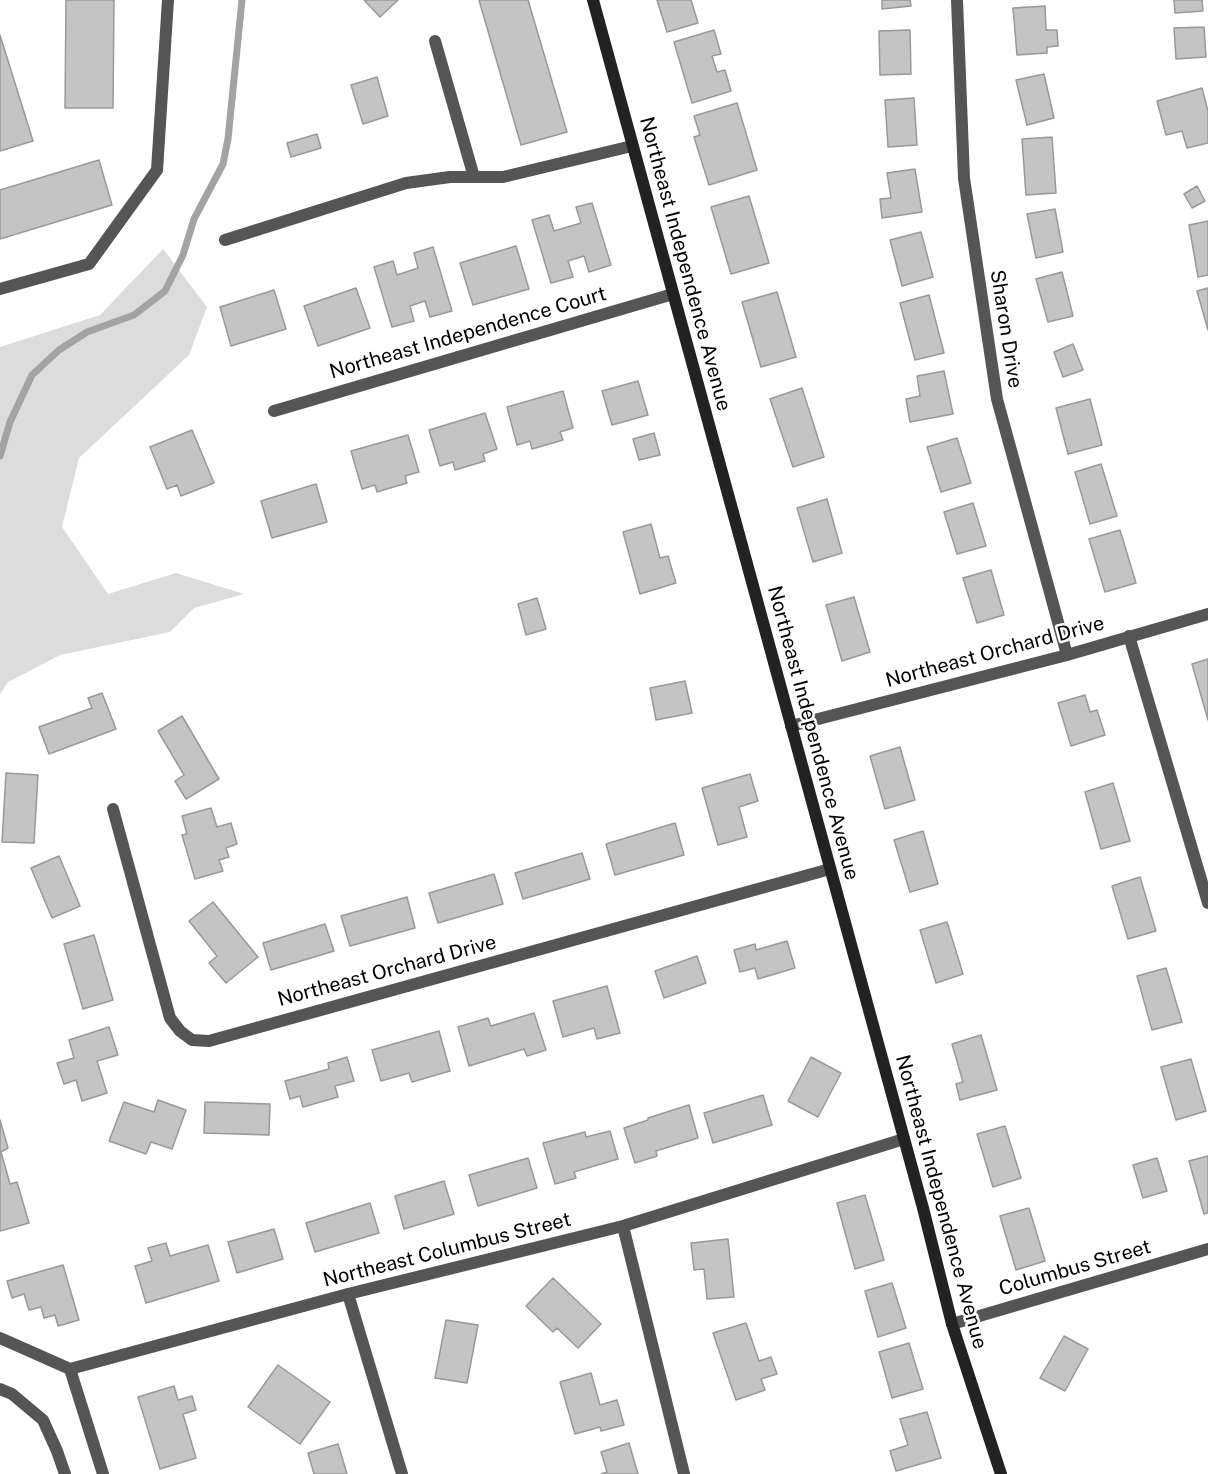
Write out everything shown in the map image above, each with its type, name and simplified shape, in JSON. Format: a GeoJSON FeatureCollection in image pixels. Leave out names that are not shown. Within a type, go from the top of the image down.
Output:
{"type":"FeatureCollection","features":[{"type":"Feature","properties":{"kind":"street"},"geometry":{"type":"LineString","coordinates":[[0,289],[89,264],[157,170],[168,0]]}},
{"type":"Feature","properties":{"kind":"street","name":"Northeast Independence Avenue"},"geometry":{"type":"LineString","coordinates":[[593,0],[904,1139],[952,1324],[1001,1474]]}},
{"type":"Feature","properties":{"kind":"street","name":"Sharon Drive"},"geometry":{"type":"LineString","coordinates":[[957,0],[964,178],[997,399],[1067,655]]}},
{"type":"Feature","properties":{"kind":"street"},"geometry":{"type":"LineString","coordinates":[[435,42],[474,177]]}},
{"type":"Feature","properties":{"kind":"street"},"geometry":{"type":"LineString","coordinates":[[225,240],[406,183],[450,177],[503,177],[632,146]]}},
{"type":"Feature","properties":{"kind":"street","name":"Northeast Independence Court"},"geometry":{"type":"LineString","coordinates":[[274,411],[673,294]]}},
{"type":"Feature","properties":{"kind":"street","name":"Northeast Orchard Drive"},"geometry":{"type":"LineString","coordinates":[[790,726],[1067,655],[1208,614]]}},
{"type":"Feature","properties":{"kind":"street"},"geometry":{"type":"LineString","coordinates":[[1129,636],[1208,903]]}},
{"type":"Feature","properties":{"kind":"street","name":"Northeast Orchard Drive"},"geometry":{"type":"LineString","coordinates":[[112,809],[170,1018],[180,1031],[192,1040],[208,1041],[830,869]]}},
{"type":"Feature","properties":{"kind":"street","name":"Northeast Columbus Street"},"geometry":{"type":"LineString","coordinates":[[70,1369],[348,1294],[623,1226],[904,1139]]}},
{"type":"Feature","properties":{"kind":"street"},"geometry":{"type":"LineString","coordinates":[[623,1226],[684,1474]]}},
{"type":"Feature","properties":{"kind":"street","name":"Columbus Street"},"geometry":{"type":"LineString","coordinates":[[952,1324],[1208,1249]]}},
{"type":"Feature","properties":{"kind":"street"},"geometry":{"type":"LineString","coordinates":[[348,1294],[402,1474]]}},
{"type":"Feature","properties":{"kind":"street"},"geometry":{"type":"LineString","coordinates":[[0,1338],[70,1369],[103,1474]]}},
{"type":"Feature","properties":{"kind":"street"},"geometry":{"type":"LineString","coordinates":[[0,1389],[12,1394],[44,1420],[65,1474]]}},
{"type":"Feature","properties":{"kind":"shaded area"},"geometry":{"type":"Polygon","coordinates":[[[163,249],[207,307],[189,355],[79,458],[62,527],[108,594],[176,573],[244,594],[194,608],[170,632],[60,655],[8,682],[0,694],[0,347],[100,315],[163,249]]]}},
{"type":"Feature","properties":{"kind":"building"},"geometry":{"type":"Polygon","coordinates":[[[66,0],[114,0],[113,108],[65,108],[66,0]]]}},
{"type":"Feature","properties":{"kind":"building"},"geometry":{"type":"Polygon","coordinates":[[[364,0],[398,0],[380,17],[364,0]]]}},
{"type":"Feature","properties":{"kind":"building"},"geometry":{"type":"Polygon","coordinates":[[[479,0],[528,0],[567,132],[521,145],[479,0]]]}},
{"type":"Feature","properties":{"kind":"building"},"geometry":{"type":"Polygon","coordinates":[[[657,0],[691,0],[698,23],[667,32],[657,0]]]}},
{"type":"Feature","properties":{"kind":"building"},"geometry":{"type":"Polygon","coordinates":[[[882,0],[910,0],[911,6],[882,9],[882,0]]]}},
{"type":"Feature","properties":{"kind":"building"},"geometry":{"type":"Polygon","coordinates":[[[1174,0],[1202,0],[1203,11],[1175,13],[1174,0]]]}},
{"type":"Feature","properties":{"kind":"building"},"geometry":{"type":"Polygon","coordinates":[[[1045,6],[1046,30],[1057,30],[1058,46],[1047,47],[1047,53],[1017,55],[1013,8],[1045,6]]]}},
{"type":"Feature","properties":{"kind":"building"},"geometry":{"type":"Polygon","coordinates":[[[1204,27],[1206,57],[1176,59],[1174,28],[1204,27]]]}},
{"type":"Feature","properties":{"kind":"building"},"geometry":{"type":"Polygon","coordinates":[[[714,30],[721,54],[712,56],[717,72],[725,70],[731,91],[692,103],[674,42],[714,30]]]}},
{"type":"Feature","properties":{"kind":"building"},"geometry":{"type":"Polygon","coordinates":[[[910,30],[911,74],[880,75],[879,31],[910,30]]]}},
{"type":"Feature","properties":{"kind":"building"},"geometry":{"type":"Polygon","coordinates":[[[0,35],[33,141],[0,151],[0,35]]]}},
{"type":"Feature","properties":{"kind":"building"},"geometry":{"type":"Polygon","coordinates":[[[1044,74],[1054,118],[1027,125],[1016,80],[1044,74]]]}},
{"type":"Feature","properties":{"kind":"building"},"geometry":{"type":"Polygon","coordinates":[[[377,77],[388,116],[363,124],[351,85],[377,77]]]}},
{"type":"Feature","properties":{"kind":"building"},"geometry":{"type":"Polygon","coordinates":[[[1202,88],[1208,111],[1208,143],[1187,148],[1182,131],[1166,135],[1157,101],[1202,88]]]}},
{"type":"Feature","properties":{"kind":"building"},"geometry":{"type":"Polygon","coordinates":[[[914,98],[917,145],[888,147],[885,100],[914,98]]]}},
{"type":"Feature","properties":{"kind":"building"},"geometry":{"type":"Polygon","coordinates":[[[737,103],[757,170],[709,185],[694,137],[700,135],[694,116],[737,103]]]}},
{"type":"Feature","properties":{"kind":"building"},"geometry":{"type":"Polygon","coordinates":[[[317,134],[321,148],[291,157],[287,143],[317,134]]]}},
{"type":"Feature","properties":{"kind":"building"},"geometry":{"type":"Polygon","coordinates":[[[1052,137],[1056,193],[1026,195],[1022,139],[1052,137]]]}},
{"type":"Feature","properties":{"kind":"building"},"geometry":{"type":"Polygon","coordinates":[[[99,160],[112,205],[0,239],[0,190],[99,160]]]}},
{"type":"Feature","properties":{"kind":"building"},"geometry":{"type":"Polygon","coordinates":[[[915,169],[922,212],[882,218],[880,199],[891,198],[887,173],[915,169]]]}},
{"type":"Feature","properties":{"kind":"building"},"geometry":{"type":"Polygon","coordinates":[[[1197,186],[1205,201],[1192,208],[1184,194],[1197,186]]]}},
{"type":"Feature","properties":{"kind":"building"},"geometry":{"type":"Polygon","coordinates":[[[749,196],[769,263],[731,274],[711,207],[749,196]]]}},
{"type":"Feature","properties":{"kind":"building"},"geometry":{"type":"Polygon","coordinates":[[[592,203],[611,265],[589,272],[584,256],[568,261],[573,277],[551,283],[532,220],[549,215],[554,231],[581,223],[576,207],[592,203]]]}},
{"type":"Feature","properties":{"kind":"building"},"geometry":{"type":"Polygon","coordinates":[[[1055,209],[1063,252],[1036,258],[1027,214],[1055,209]]]}},
{"type":"Feature","properties":{"kind":"building"},"geometry":{"type":"Polygon","coordinates":[[[1208,221],[1208,275],[1198,277],[1189,225],[1208,221]]]}},
{"type":"Feature","properties":{"kind":"building"},"geometry":{"type":"Polygon","coordinates":[[[921,232],[933,277],[902,286],[890,240],[921,232]]]}},
{"type":"Feature","properties":{"kind":"building"},"geometry":{"type":"Polygon","coordinates":[[[516,246],[529,289],[473,305],[460,263],[516,246]]]}},
{"type":"Feature","properties":{"kind":"building"},"geometry":{"type":"Polygon","coordinates":[[[433,247],[452,311],[430,317],[425,301],[410,306],[414,321],[392,327],[374,267],[393,261],[397,275],[418,268],[414,253],[433,247]]]}},
{"type":"Feature","properties":{"kind":"building"},"geometry":{"type":"Polygon","coordinates":[[[1062,272],[1073,316],[1048,322],[1036,279],[1062,272]]]}},
{"type":"Feature","properties":{"kind":"building"},"geometry":{"type":"Polygon","coordinates":[[[356,288],[370,328],[318,346],[304,306],[356,288]]]}},
{"type":"Feature","properties":{"kind":"building"},"geometry":{"type":"Polygon","coordinates":[[[1208,288],[1208,330],[1197,291],[1208,288]]]}},
{"type":"Feature","properties":{"kind":"building"},"geometry":{"type":"Polygon","coordinates":[[[274,290],[286,329],[231,346],[220,307],[274,290]]]}},
{"type":"Feature","properties":{"kind":"building"},"geometry":{"type":"Polygon","coordinates":[[[777,292],[796,357],[761,367],[742,302],[777,292]]]}},
{"type":"Feature","properties":{"kind":"building"},"geometry":{"type":"Polygon","coordinates":[[[929,295],[944,353],[915,360],[900,303],[929,295]]]}},
{"type":"Feature","properties":{"kind":"building"},"geometry":{"type":"Polygon","coordinates":[[[1073,344],[1083,370],[1063,377],[1054,352],[1073,344]]]}},
{"type":"Feature","properties":{"kind":"building"},"geometry":{"type":"Polygon","coordinates":[[[944,371],[953,414],[910,422],[906,399],[920,396],[917,376],[944,371]]]}},
{"type":"Feature","properties":{"kind":"building"},"geometry":{"type":"Polygon","coordinates":[[[638,381],[648,415],[612,425],[602,391],[638,381]]]}},
{"type":"Feature","properties":{"kind":"building"},"geometry":{"type":"Polygon","coordinates":[[[802,388],[824,457],[793,467],[770,399],[802,388]]]}},
{"type":"Feature","properties":{"kind":"building"},"geometry":{"type":"Polygon","coordinates":[[[563,391],[573,428],[560,432],[563,440],[532,449],[530,441],[517,445],[507,407],[563,391]]]}},
{"type":"Feature","properties":{"kind":"building"},"geometry":{"type":"Polygon","coordinates":[[[1090,399],[1102,445],[1068,454],[1056,408],[1090,399]]]}},
{"type":"Feature","properties":{"kind":"building"},"geometry":{"type":"Polygon","coordinates":[[[485,413],[497,449],[483,454],[485,461],[455,470],[453,462],[440,466],[429,430],[485,413]]]}},
{"type":"Feature","properties":{"kind":"building"},"geometry":{"type":"Polygon","coordinates":[[[192,430],[214,483],[181,496],[177,485],[167,489],[150,447],[192,430]]]}},
{"type":"Feature","properties":{"kind":"building"},"geometry":{"type":"Polygon","coordinates":[[[654,433],[660,455],[639,460],[633,439],[654,433]]]}},
{"type":"Feature","properties":{"kind":"building"},"geometry":{"type":"Polygon","coordinates":[[[408,435],[419,472],[405,476],[407,483],[377,492],[375,485],[362,489],[351,451],[408,435]]]}},
{"type":"Feature","properties":{"kind":"building"},"geometry":{"type":"Polygon","coordinates":[[[957,438],[971,483],[941,492],[927,447],[957,438]]]}},
{"type":"Feature","properties":{"kind":"building"},"geometry":{"type":"Polygon","coordinates":[[[1101,464],[1117,516],[1090,524],[1075,472],[1101,464]]]}},
{"type":"Feature","properties":{"kind":"building"},"geometry":{"type":"Polygon","coordinates":[[[316,484],[327,522],[272,538],[261,501],[316,484]]]}},
{"type":"Feature","properties":{"kind":"building"},"geometry":{"type":"Polygon","coordinates":[[[827,499],[842,553],[813,562],[797,508],[827,499]]]}},
{"type":"Feature","properties":{"kind":"building"},"geometry":{"type":"Polygon","coordinates":[[[973,503],[986,546],[957,554],[944,512],[973,503]]]}},
{"type":"Feature","properties":{"kind":"building"},"geometry":{"type":"Polygon","coordinates":[[[651,524],[660,558],[668,556],[676,583],[640,594],[623,532],[651,524]]]}},
{"type":"Feature","properties":{"kind":"building"},"geometry":{"type":"Polygon","coordinates":[[[1120,530],[1136,583],[1105,592],[1089,539],[1120,530]]]}},
{"type":"Feature","properties":{"kind":"building"},"geometry":{"type":"Polygon","coordinates":[[[991,570],[1004,615],[977,623],[963,578],[991,570]]]}},
{"type":"Feature","properties":{"kind":"building"},"geometry":{"type":"Polygon","coordinates":[[[854,597],[870,652],[842,661],[826,605],[854,597]]]}},
{"type":"Feature","properties":{"kind":"building"},"geometry":{"type":"Polygon","coordinates":[[[537,598],[546,629],[526,635],[518,604],[537,598]]]}},
{"type":"Feature","properties":{"kind":"building"},"geometry":{"type":"Polygon","coordinates":[[[1208,659],[1208,720],[1192,664],[1208,659]]]}},
{"type":"Feature","properties":{"kind":"building"},"geometry":{"type":"Polygon","coordinates":[[[685,681],[692,713],[656,720],[650,688],[685,681]]]}},
{"type":"Feature","properties":{"kind":"building"},"geometry":{"type":"Polygon","coordinates":[[[102,693],[116,729],[49,754],[39,727],[92,708],[88,698],[102,693]]]}},
{"type":"Feature","properties":{"kind":"building"},"geometry":{"type":"Polygon","coordinates":[[[1085,695],[1090,712],[1097,710],[1105,735],[1071,746],[1058,703],[1085,695]]]}},
{"type":"Feature","properties":{"kind":"building"},"geometry":{"type":"Polygon","coordinates":[[[182,716],[219,779],[186,799],[175,781],[184,775],[158,731],[182,716]]]}},
{"type":"Feature","properties":{"kind":"building"},"geometry":{"type":"Polygon","coordinates":[[[900,747],[915,800],[885,809],[870,756],[900,747]]]}},
{"type":"Feature","properties":{"kind":"building"},"geometry":{"type":"Polygon","coordinates":[[[6,773],[38,775],[34,843],[2,842],[6,773]]]}},
{"type":"Feature","properties":{"kind":"building"},"geometry":{"type":"Polygon","coordinates":[[[750,774],[758,801],[739,807],[747,837],[718,845],[702,788],[750,774]]]}},
{"type":"Feature","properties":{"kind":"building"},"geometry":{"type":"Polygon","coordinates":[[[1113,783],[1130,841],[1101,849],[1085,792],[1113,783]]]}},
{"type":"Feature","properties":{"kind":"building"},"geometry":{"type":"Polygon","coordinates":[[[211,808],[217,827],[231,823],[237,844],[226,848],[229,857],[219,860],[223,871],[195,879],[182,835],[187,834],[182,816],[211,808]]]}},
{"type":"Feature","properties":{"kind":"building"},"geometry":{"type":"Polygon","coordinates":[[[675,823],[684,855],[615,875],[606,844],[675,823]]]}},
{"type":"Feature","properties":{"kind":"building"},"geometry":{"type":"Polygon","coordinates":[[[923,831],[938,884],[910,892],[894,840],[923,831]]]}},
{"type":"Feature","properties":{"kind":"building"},"geometry":{"type":"Polygon","coordinates":[[[582,853],[590,879],[523,899],[515,873],[582,853]]]}},
{"type":"Feature","properties":{"kind":"building"},"geometry":{"type":"Polygon","coordinates":[[[59,856],[80,906],[52,918],[31,868],[59,856]]]}},
{"type":"Feature","properties":{"kind":"building"},"geometry":{"type":"Polygon","coordinates":[[[494,874],[503,904],[438,923],[429,893],[494,874]]]}},
{"type":"Feature","properties":{"kind":"building"},"geometry":{"type":"Polygon","coordinates":[[[1140,877],[1156,931],[1128,939],[1112,886],[1140,877]]]}},
{"type":"Feature","properties":{"kind":"building"},"geometry":{"type":"Polygon","coordinates":[[[407,897],[415,928],[350,946],[341,916],[407,897]]]}},
{"type":"Feature","properties":{"kind":"building"},"geometry":{"type":"Polygon","coordinates":[[[213,902],[258,957],[226,983],[209,963],[217,956],[189,921],[213,902]]]}},
{"type":"Feature","properties":{"kind":"building"},"geometry":{"type":"Polygon","coordinates":[[[947,922],[963,974],[936,983],[920,930],[947,922]]]}},
{"type":"Feature","properties":{"kind":"building"},"geometry":{"type":"Polygon","coordinates":[[[325,924],[334,951],[271,970],[263,943],[325,924]]]}},
{"type":"Feature","properties":{"kind":"building"},"geometry":{"type":"Polygon","coordinates":[[[94,935],[113,1000],[83,1009],[64,944],[94,935]]]}},
{"type":"Feature","properties":{"kind":"building"},"geometry":{"type":"Polygon","coordinates":[[[787,941],[795,968],[758,979],[755,968],[740,972],[734,950],[755,944],[756,950],[787,941]]]}},
{"type":"Feature","properties":{"kind":"building"},"geometry":{"type":"Polygon","coordinates":[[[697,956],[706,983],[664,998],[655,971],[697,956]]]}},
{"type":"Feature","properties":{"kind":"building"},"geometry":{"type":"Polygon","coordinates":[[[1166,968],[1182,1022],[1152,1030],[1137,976],[1166,968]]]}},
{"type":"Feature","properties":{"kind":"building"},"geometry":{"type":"Polygon","coordinates":[[[607,986],[620,1033],[597,1039],[594,1028],[563,1037],[553,1001],[607,986]]]}},
{"type":"Feature","properties":{"kind":"building"},"geometry":{"type":"Polygon","coordinates":[[[534,1013],[546,1050],[527,1056],[524,1049],[469,1066],[458,1027],[488,1018],[491,1026],[534,1013]]]}},
{"type":"Feature","properties":{"kind":"building"},"geometry":{"type":"Polygon","coordinates":[[[109,1027],[118,1055],[97,1061],[107,1093],[82,1101],[76,1080],[64,1084],[57,1063],[74,1058],[69,1040],[109,1027]]]}},
{"type":"Feature","properties":{"kind":"building"},"geometry":{"type":"Polygon","coordinates":[[[439,1031],[450,1071],[412,1082],[409,1073],[381,1081],[372,1050],[439,1031]]]}},
{"type":"Feature","properties":{"kind":"building"},"geometry":{"type":"Polygon","coordinates":[[[981,1035],[997,1090],[960,1100],[956,1084],[963,1082],[952,1044],[981,1035]]]}},
{"type":"Feature","properties":{"kind":"building"},"geometry":{"type":"Polygon","coordinates":[[[347,1057],[354,1081],[335,1086],[338,1097],[303,1107],[300,1096],[290,1099],[285,1081],[329,1069],[328,1063],[347,1057]]]}},
{"type":"Feature","properties":{"kind":"building"},"geometry":{"type":"Polygon","coordinates":[[[811,1057],[841,1073],[818,1117],[788,1101],[811,1057]]]}},
{"type":"Feature","properties":{"kind":"building"},"geometry":{"type":"Polygon","coordinates":[[[1191,1059],[1206,1111],[1176,1120],[1161,1067],[1191,1059]]]}},
{"type":"Feature","properties":{"kind":"building"},"geometry":{"type":"Polygon","coordinates":[[[763,1095],[772,1125],[713,1143],[704,1113],[763,1095]]]}},
{"type":"Feature","properties":{"kind":"building"},"geometry":{"type":"Polygon","coordinates":[[[158,1100],[186,1110],[172,1149],[151,1142],[146,1154],[109,1141],[124,1102],[154,1112],[158,1100]]]}},
{"type":"Feature","properties":{"kind":"building"},"geometry":{"type":"Polygon","coordinates":[[[205,1102],[270,1104],[269,1135],[204,1133],[205,1102]]]}},
{"type":"Feature","properties":{"kind":"building"},"geometry":{"type":"Polygon","coordinates":[[[689,1105],[698,1138],[656,1151],[657,1156],[635,1163],[624,1128],[689,1105]]]}},
{"type":"Feature","properties":{"kind":"building"},"geometry":{"type":"Polygon","coordinates":[[[0,1120],[8,1148],[1,1152],[10,1184],[17,1182],[29,1223],[0,1231],[0,1120]]]}},
{"type":"Feature","properties":{"kind":"building"},"geometry":{"type":"Polygon","coordinates":[[[1005,1126],[1021,1178],[993,1187],[977,1134],[1005,1126]]]}},
{"type":"Feature","properties":{"kind":"building"},"geometry":{"type":"Polygon","coordinates":[[[610,1131],[618,1159],[574,1172],[576,1178],[555,1184],[543,1143],[585,1132],[586,1137],[610,1131]]]}},
{"type":"Feature","properties":{"kind":"building"},"geometry":{"type":"Polygon","coordinates":[[[1208,1156],[1208,1213],[1204,1214],[1189,1161],[1208,1156]]]}},
{"type":"Feature","properties":{"kind":"building"},"geometry":{"type":"Polygon","coordinates":[[[528,1158],[537,1188],[478,1206],[469,1175],[528,1158]]]}},
{"type":"Feature","properties":{"kind":"building"},"geometry":{"type":"Polygon","coordinates":[[[1157,1158],[1167,1191],[1143,1198],[1133,1165],[1157,1158]]]}},
{"type":"Feature","properties":{"kind":"building"},"geometry":{"type":"Polygon","coordinates":[[[444,1181],[454,1214],[404,1229],[395,1196],[444,1181]]]}},
{"type":"Feature","properties":{"kind":"building"},"geometry":{"type":"Polygon","coordinates":[[[865,1195],[884,1260],[855,1269],[837,1203],[865,1195]]]}},
{"type":"Feature","properties":{"kind":"building"},"geometry":{"type":"Polygon","coordinates":[[[370,1203],[379,1233],[315,1252],[306,1223],[370,1203]]]}},
{"type":"Feature","properties":{"kind":"building"},"geometry":{"type":"Polygon","coordinates":[[[1029,1208],[1045,1261],[1016,1270],[1000,1216],[1029,1208]]]}},
{"type":"Feature","properties":{"kind":"building"},"geometry":{"type":"Polygon","coordinates":[[[274,1229],[283,1259],[237,1273],[228,1242],[274,1229]]]}},
{"type":"Feature","properties":{"kind":"building"},"geometry":{"type":"Polygon","coordinates":[[[728,1239],[734,1297],[707,1299],[704,1269],[694,1270],[691,1243],[728,1239]]]}},
{"type":"Feature","properties":{"kind":"building"},"geometry":{"type":"Polygon","coordinates":[[[166,1243],[170,1256],[208,1245],[219,1281],[146,1303],[135,1266],[152,1261],[148,1248],[166,1243]]]}},
{"type":"Feature","properties":{"kind":"building"},"geometry":{"type":"Polygon","coordinates":[[[63,1265],[79,1320],[58,1326],[55,1315],[44,1318],[41,1307],[29,1310],[24,1294],[12,1298],[7,1281],[63,1265]]]}},
{"type":"Feature","properties":{"kind":"building"},"geometry":{"type":"Polygon","coordinates":[[[553,1278],[601,1324],[578,1348],[557,1328],[553,1332],[526,1306],[553,1278]]]}},
{"type":"Feature","properties":{"kind":"building"},"geometry":{"type":"Polygon","coordinates":[[[892,1283],[906,1328],[878,1337],[865,1291],[892,1283]]]}},
{"type":"Feature","properties":{"kind":"building"},"geometry":{"type":"Polygon","coordinates":[[[446,1320],[478,1325],[467,1383],[435,1378],[446,1320]]]}},
{"type":"Feature","properties":{"kind":"building"},"geometry":{"type":"Polygon","coordinates":[[[746,1323],[759,1361],[771,1357],[777,1374],[761,1379],[765,1390],[736,1400],[713,1333],[746,1323]]]}},
{"type":"Feature","properties":{"kind":"building"},"geometry":{"type":"Polygon","coordinates":[[[1064,1336],[1088,1349],[1065,1391],[1040,1378],[1064,1336]]]}},
{"type":"Feature","properties":{"kind":"building"},"geometry":{"type":"Polygon","coordinates":[[[909,1343],[923,1389],[892,1398],[879,1352],[909,1343]]]}},
{"type":"Feature","properties":{"kind":"building"},"geometry":{"type":"Polygon","coordinates":[[[278,1365],[330,1402],[300,1444],[248,1407],[278,1365]]]}},
{"type":"Feature","properties":{"kind":"building"},"geometry":{"type":"Polygon","coordinates":[[[591,1373],[600,1405],[617,1400],[624,1425],[601,1431],[600,1427],[575,1434],[560,1382],[591,1373]]]}},
{"type":"Feature","properties":{"kind":"building"},"geometry":{"type":"Polygon","coordinates":[[[174,1386],[178,1400],[192,1396],[196,1410],[183,1414],[196,1458],[160,1469],[138,1397],[174,1386]]]}},
{"type":"Feature","properties":{"kind":"building"},"geometry":{"type":"Polygon","coordinates":[[[927,1412],[941,1458],[896,1471],[890,1451],[908,1445],[900,1419],[927,1412]]]}},
{"type":"Feature","properties":{"kind":"building"},"geometry":{"type":"Polygon","coordinates":[[[629,1443],[638,1474],[601,1474],[607,1472],[601,1452],[629,1443]]]}},
{"type":"Feature","properties":{"kind":"building"},"geometry":{"type":"Polygon","coordinates":[[[338,1444],[347,1474],[314,1474],[308,1453],[338,1444]]]}},
{"type":"Feature","properties":{"kind":"waterway"},"geometry":{"type":"LineString","coordinates":[[0,456],[10,422],[32,375],[59,350],[87,332],[134,315],[165,291],[183,255],[194,219],[223,164],[228,139],[242,0]]}}]}
